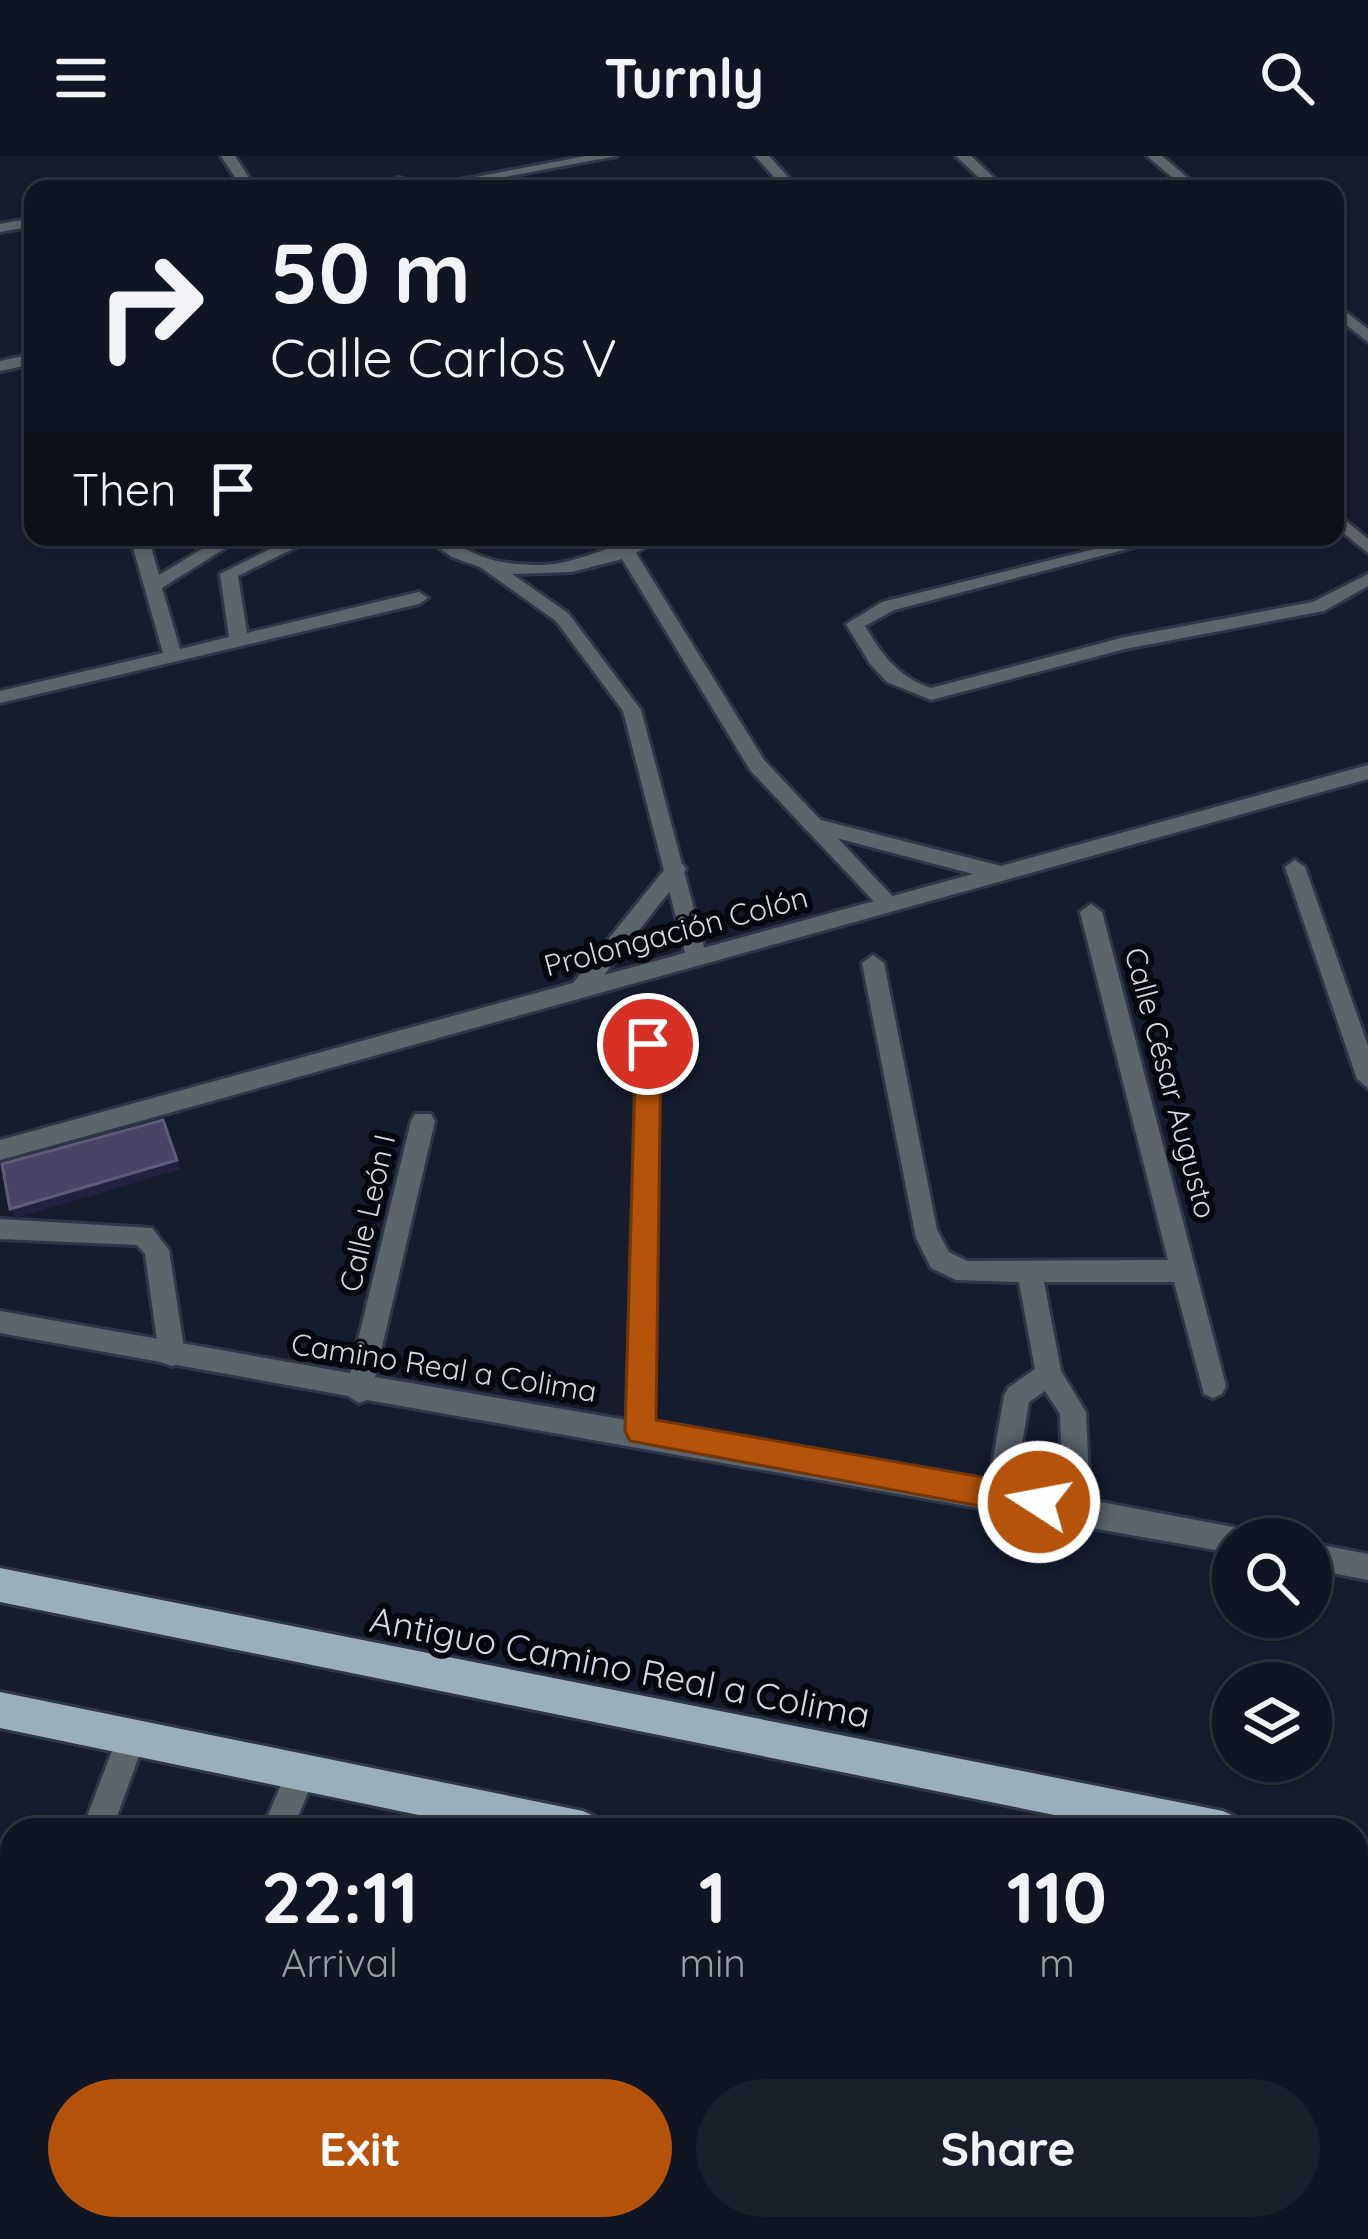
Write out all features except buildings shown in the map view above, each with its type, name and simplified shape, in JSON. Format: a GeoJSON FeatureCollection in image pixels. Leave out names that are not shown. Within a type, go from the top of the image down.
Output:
{"type":"FeatureCollection","features":[{"type":"Feature","properties":{"kind":"main road","name":"Antiguo Camino Real a Colima"},"geometry":{"type":"LineString","coordinates":[[0,1585],[1163,1818]]}},
{"type":"Feature","properties":{"kind":"main road"},"geometry":{"type":"LineString","coordinates":[[0,1710],[502,1818]]}},
{"type":"Feature","properties":{"kind":"street"},"geometry":{"type":"LineString","coordinates":[[469,180],[610,156]]}},
{"type":"Feature","properties":{"kind":"street"},"geometry":{"type":"LineString","coordinates":[[762,156],[784,180]]}},
{"type":"Feature","properties":{"kind":"street"},"geometry":{"type":"LineString","coordinates":[[963,156],[989,180]]}},
{"type":"Feature","properties":{"kind":"street"},"geometry":{"type":"LineString","coordinates":[[1154,156],[1183,180]]}},
{"type":"Feature","properties":{"kind":"street"},"geometry":{"type":"LineString","coordinates":[[1344,316],[1368,337]]}},
{"type":"Feature","properties":{"kind":"street"},"geometry":{"type":"LineString","coordinates":[[1344,525],[1368,548]]}},
{"type":"Feature","properties":{"kind":"street"},"geometry":{"type":"LineString","coordinates":[[142,546],[157,584],[173,656]]}},
{"type":"Feature","properties":{"kind":"street"},"geometry":{"type":"LineString","coordinates":[[157,584],[218,546]]}},
{"type":"Feature","properties":{"kind":"street"},"geometry":{"type":"LineString","coordinates":[[229,574],[289,546]]}},
{"type":"Feature","properties":{"kind":"street"},"geometry":{"type":"LineString","coordinates":[[451,546],[562,616],[632,710],[696,958]]}},
{"type":"Feature","properties":{"kind":"street"},"geometry":{"type":"LineString","coordinates":[[486,564],[533,570],[582,566],[639,546]]}},
{"type":"Feature","properties":{"kind":"street"},"geometry":{"type":"LineString","coordinates":[[1127,546],[888,606],[855,624],[880,669],[901,687],[931,694],[1126,643],[1318,607],[1368,579]]}},
{"type":"Feature","properties":{"kind":"street"},"geometry":{"type":"LineString","coordinates":[[627,553],[757,765],[889,904]]}},
{"type":"Feature","properties":{"kind":"street"},"geometry":{"type":"LineString","coordinates":[[198,557],[229,574]]}},
{"type":"Feature","properties":{"kind":"street"},"geometry":{"type":"LineString","coordinates":[[229,574],[239,640]]}},
{"type":"Feature","properties":{"kind":"street"},"geometry":{"type":"LineString","coordinates":[[0,697],[419,598]]}},
{"type":"Feature","properties":{"kind":"street","name":"Prolongación Colón"},"geometry":{"type":"LineString","coordinates":[[0,1150],[1368,772]]}},
{"type":"Feature","properties":{"kind":"street"},"geometry":{"type":"LineString","coordinates":[[813,824],[1001,874]]}},
{"type":"Feature","properties":{"kind":"street"},"geometry":{"type":"LineString","coordinates":[[1295,866],[1368,1079]]}},
{"type":"Feature","properties":{"kind":"street"},"geometry":{"type":"LineString","coordinates":[[580,990],[676,869]]}},
{"type":"Feature","properties":{"kind":"street","name":"Calle César Augusto"},"geometry":{"type":"LineString","coordinates":[[1091,912],[1213,1386]]}},
{"type":"Feature","properties":{"kind":"street"},"geometry":{"type":"LineString","coordinates":[[873,963],[925,1232],[940,1260],[965,1272],[1184,1271]]}},
{"type":"Feature","properties":{"kind":"street"},"geometry":{"type":"LineString","coordinates":[[640,1431],[648,1044]]}},
{"type":"Feature","properties":{"kind":"street","name":"Calle León I"},"geometry":{"type":"LineString","coordinates":[[359,1391],[424,1121]]}},
{"type":"Feature","properties":{"kind":"street"},"geometry":{"type":"LineString","coordinates":[[0,1228],[143,1235],[157,1250],[172,1355]]}},
{"type":"Feature","properties":{"kind":"street"},"geometry":{"type":"LineString","coordinates":[[1029,1270],[1049,1374],[1072,1412],[1077,1510]]}},
{"type":"Feature","properties":{"kind":"street","name":"Camino Real a Colima"},"geometry":{"type":"LineString","coordinates":[[0,1322],[359,1391],[640,1431],[1212,1536]]}},
{"type":"Feature","properties":{"kind":"street"},"geometry":{"type":"LineString","coordinates":[[1000,1495],[1017,1396],[1049,1374]]}},
{"type":"Feature","properties":{"kind":"street"},"geometry":{"type":"LineString","coordinates":[[1332,1560],[1368,1567]]}},
{"type":"Feature","properties":{"kind":"street"},"geometry":{"type":"LineString","coordinates":[[101,1818],[131,1737]]}},
{"type":"Feature","properties":{"kind":"street"},"geometry":{"type":"LineString","coordinates":[[283,1818],[302,1772]]}},
{"type":"Feature","properties":{"kind":"route"},"geometry":{"type":"LineString","coordinates":[[648,1044],[640,1431],[1039,1502]]}}]}
